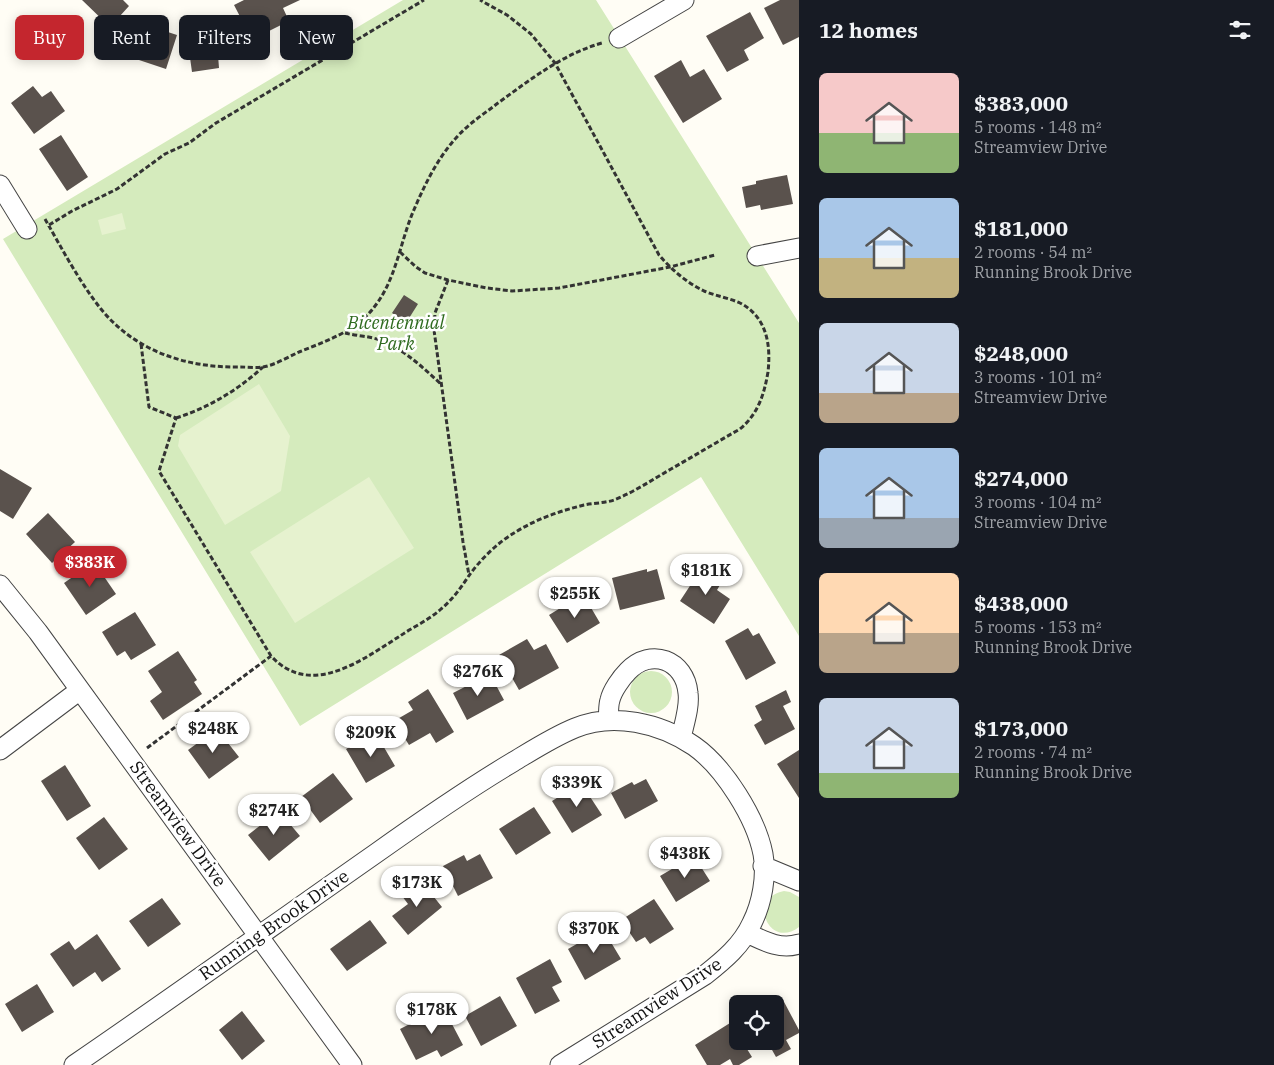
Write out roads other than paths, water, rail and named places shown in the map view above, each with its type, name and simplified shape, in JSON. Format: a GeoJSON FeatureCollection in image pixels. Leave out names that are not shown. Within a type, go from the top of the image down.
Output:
{"type":"FeatureCollection","features":[{"type":"Feature","properties":{"kind":"street"},"geometry":{"type":"LineString","coordinates":[[619,38],[684,0]]}},
{"type":"Feature","properties":{"kind":"street"},"geometry":{"type":"LineString","coordinates":[[0,185],[27,229]]}},
{"type":"Feature","properties":{"kind":"street"},"geometry":{"type":"LineString","coordinates":[[757,256],[799,248]]}},
{"type":"Feature","properties":{"kind":"street","name":"Streamview Drive"},"geometry":{"type":"LineString","coordinates":[[0,585],[38,632],[352,1065]]}},
{"type":"Feature","properties":{"kind":"street"},"geometry":{"type":"LineString","coordinates":[[608,720],[610,700],[628,671],[640,661],[656,658],[669,660],[678,668],[685,679],[688,693],[688,704],[681,738]]}},
{"type":"Feature","properties":{"kind":"street"},"geometry":{"type":"LineString","coordinates":[[0,750],[80,690]]}},
{"type":"Feature","properties":{"kind":"street","name":"Running Brook Drive"},"geometry":{"type":"LineString","coordinates":[[74,1065],[424,819],[492,774],[551,739],[576,727],[597,720],[616,719],[654,726],[681,738],[705,755],[733,789],[754,828],[763,856],[762,895],[747,933]]}},
{"type":"Feature","properties":{"kind":"street"},"geometry":{"type":"LineString","coordinates":[[763,866],[799,882]]}},
{"type":"Feature","properties":{"kind":"street"},"geometry":{"type":"LineString","coordinates":[[747,933],[771,945],[794,946],[799,944]]}},
{"type":"Feature","properties":{"kind":"street","name":"Streamview Drive"},"geometry":{"type":"LineString","coordinates":[[560,1065],[706,974],[727,957],[747,933]]}},
{"type":"Feature","properties":{"kind":"park label","name":"Bicentennial Park"},"geometry":{"type":"Point","coordinates":[396,333]}}]}
